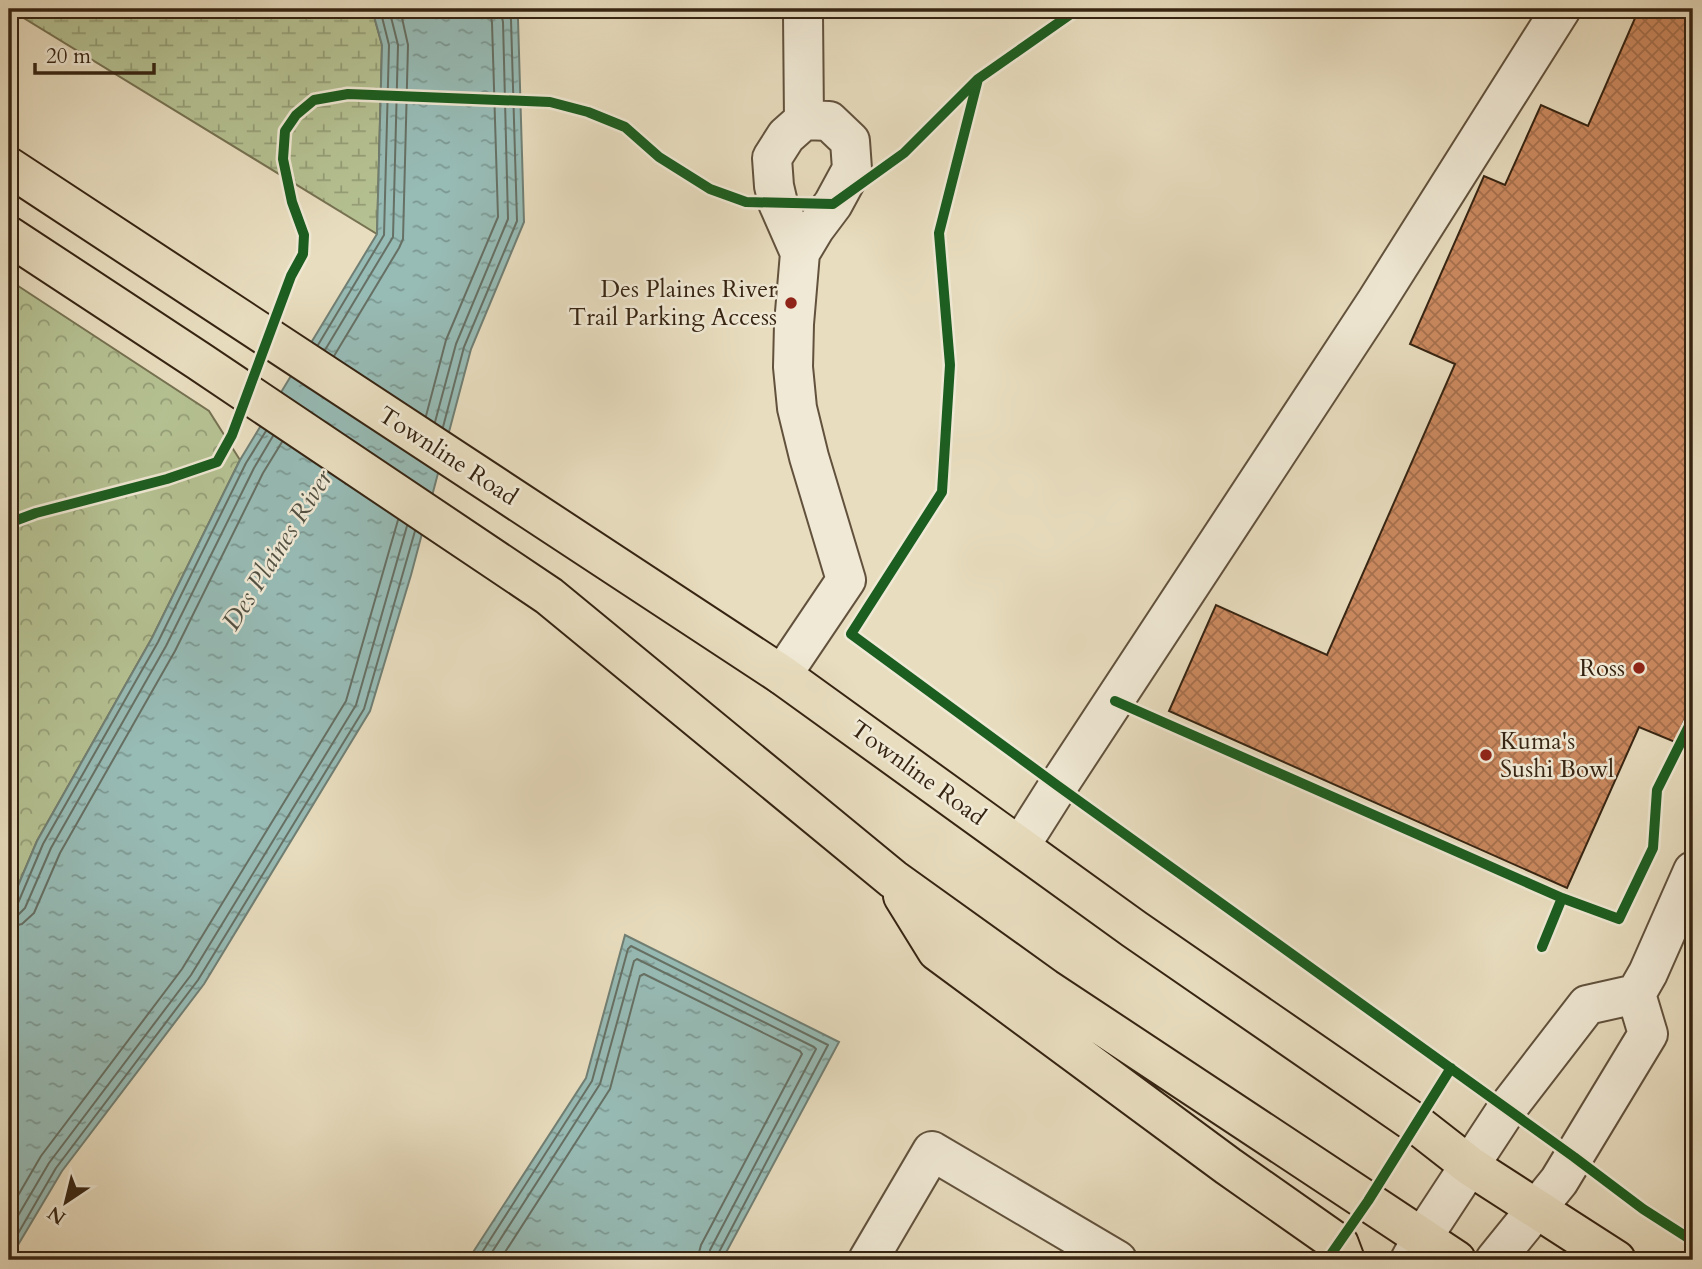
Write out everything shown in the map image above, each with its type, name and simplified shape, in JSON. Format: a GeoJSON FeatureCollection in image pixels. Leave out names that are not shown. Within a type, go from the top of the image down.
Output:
{"type":"FeatureCollection","features":[{"type":"Feature","properties":{"kind":"main road","name":"Townline Road"},"geometry":{"type":"LineString","coordinates":[[9,167],[782,675],[1134,929],[1415,1124],[1470,1166],[1616,1260]]}},
{"type":"Feature","properties":{"kind":"main road"},"geometry":{"type":"LineString","coordinates":[[9,236],[549,596],[893,879],[1416,1249],[1456,1260]]}},
{"type":"Feature","properties":{"kind":"main road"},"geometry":{"type":"LineString","coordinates":[[893,879],[937,951],[1228,1166],[1339,1244],[1345,1260]]}},
{"type":"Feature","properties":{"kind":"lane"},"geometry":{"type":"LineString","coordinates":[[1020,846],[1376,302],[1561,9]]}},
{"type":"Feature","properties":{"kind":"lane"},"geometry":{"type":"LineString","coordinates":[[803,15],[804,120]]}},
{"type":"Feature","properties":{"kind":"lane"},"geometry":{"type":"LineString","coordinates":[[782,675],[846,580],[797,408],[793,356],[800,253],[852,169],[850,141],[829,121],[804,120],[786,136],[772,158],[778,203],[800,253]]}},
{"type":"Feature","properties":{"kind":"lane"},"geometry":{"type":"LineString","coordinates":[[1495,1260],[1559,1181],[1648,1034],[1636,994],[1693,871]]}},
{"type":"Feature","properties":{"kind":"lane"},"geometry":{"type":"LineString","coordinates":[[1416,1249],[1506,1110],[1587,1005],[1636,994]]}},
{"type":"Feature","properties":{"kind":"lane"},"geometry":{"type":"LineString","coordinates":[[868,1260],[932,1151],[1096,1254]]}},
{"type":"Feature","properties":{"kind":"green space"},"geometry":{"type":"Polygon","coordinates":[[[9,9],[372,9],[382,45],[377,234],[9,9]]]}},
{"type":"Feature","properties":{"kind":"green space"},"geometry":{"type":"Polygon","coordinates":[[[9,280],[209,411],[240,460],[152,638],[37,841],[9,907],[9,280]]]}},
{"type":"Feature","properties":{"kind":"water","name":"Des Plaines River"},"geometry":{"type":"Polygon","coordinates":[[[372,9],[515,9],[518,19],[524,222],[471,349],[411,575],[370,711],[204,984],[62,1171],[9,1260],[9,907],[37,841],[152,638],[240,460],[377,234],[382,45],[372,9]]]}},
{"type":"Feature","properties":{"kind":"water"},"geometry":{"type":"Polygon","coordinates":[[[625,935],[839,1042],[722,1260],[468,1260],[586,1078],[625,935]]]}},
{"type":"Feature","properties":{"kind":"building"},"geometry":{"type":"Polygon","coordinates":[[[1639,9],[1693,9],[1693,700],[1675,742],[1639,727],[1567,888],[1169,711],[1216,605],[1327,655],[1455,364],[1410,344],[1484,176],[1505,185],[1541,105],[1588,126],[1639,9]]]}},
{"type":"Feature","properties":{"kind":"cycle path"},"geometry":{"type":"LineString","coordinates":[[9,523],[36,513],[167,479],[217,462],[232,435],[291,276],[303,254],[304,235],[292,202],[283,159],[285,131],[296,115],[314,100],[348,94],[550,102],[588,112],[625,127],[659,157],[710,189],[746,202],[833,204],[904,153],[978,79],[1078,9]]}},
{"type":"Feature","properties":{"kind":"cycle path"},"geometry":{"type":"LineString","coordinates":[[978,79],[939,233],[950,365],[942,492],[851,634],[1643,1209],[1693,1241]]}},
{"type":"Feature","properties":{"kind":"cycle path"},"geometry":{"type":"LineString","coordinates":[[1115,701],[1562,898]]}},
{"type":"Feature","properties":{"kind":"cycle path"},"geometry":{"type":"LineString","coordinates":[[1542,947],[1562,898],[1619,919],[1653,848],[1657,790],[1693,718]]}},
{"type":"Feature","properties":{"kind":"cycle path"},"geometry":{"type":"LineString","coordinates":[[1327,1260],[1368,1201],[1451,1068]]}},
{"type":"Feature","properties":{"kind":"place","name":"Des Plaines River Trail Parking Access"},"geometry":{"type":"Point","coordinates":[791,303]}},
{"type":"Feature","properties":{"kind":"place","name":"Ross"},"geometry":{"type":"Point","coordinates":[1639,668]}},
{"type":"Feature","properties":{"kind":"place","name":"Kuma's Sushi Bowl"},"geometry":{"type":"Point","coordinates":[1486,755]}}]}
